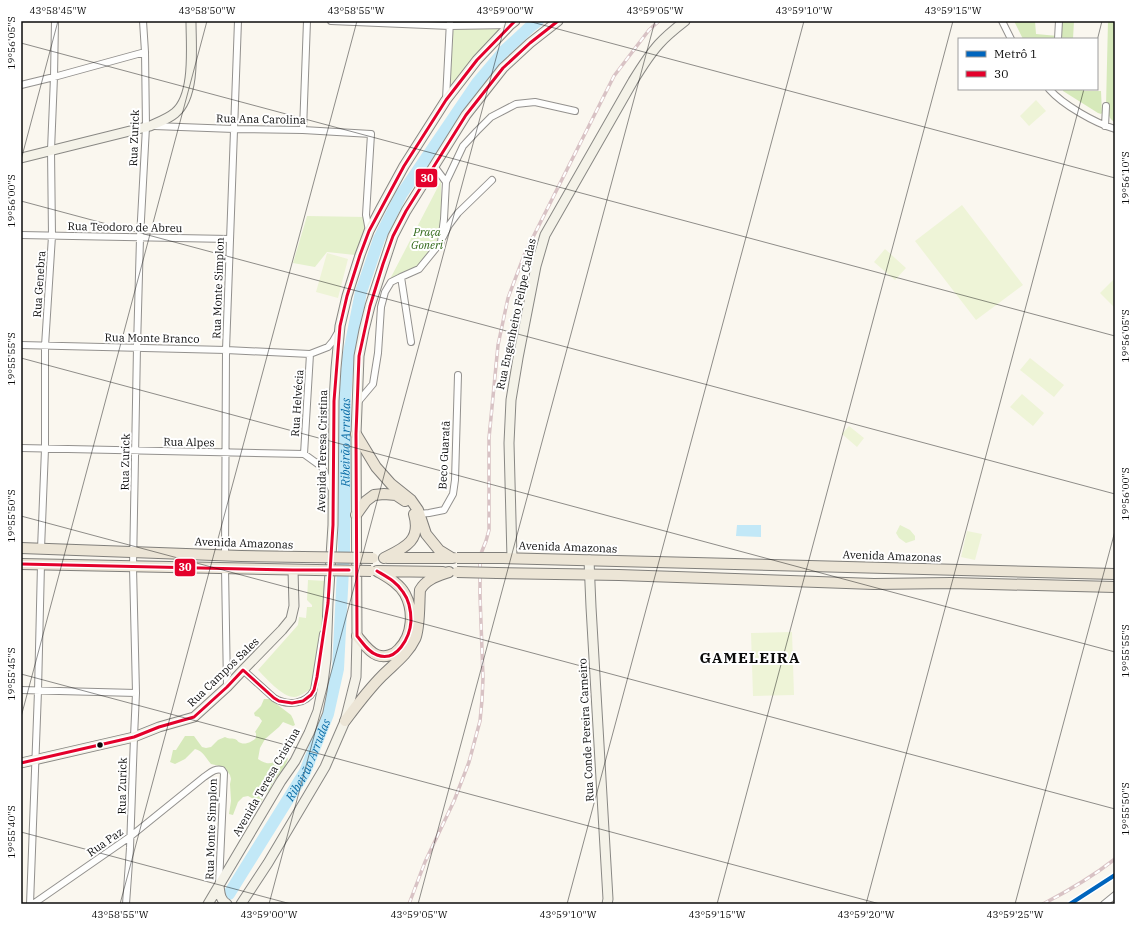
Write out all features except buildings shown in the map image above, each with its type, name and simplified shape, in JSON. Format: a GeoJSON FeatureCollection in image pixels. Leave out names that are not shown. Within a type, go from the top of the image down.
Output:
{"type":"FeatureCollection","features":[{"type":"Feature","properties":{"kind":"main road"},"geometry":{"type":"LineString","coordinates":[[21,158],[148,126],[163,121],[175,113],[181,107],[186,98],[190,78],[191,21]]}},
{"type":"Feature","properties":{"kind":"main road"},"geometry":{"type":"LineString","coordinates":[[241,903],[268,863],[325,767],[345,721],[356,677],[356,405],[359,356],[370,306],[393,236],[406,211],[466,115],[503,68],[530,43],[558,21]]}},
{"type":"Feature","properties":{"kind":"main road","name":"Rua Engenheiro Felipe Caldas"},"geometry":{"type":"LineString","coordinates":[[507,558],[511,400],[536,266],[545,235],[633,81],[658,45],[686,21]]}},
{"type":"Feature","properties":{"kind":"main road","name":"Avenida Teresa Cristina"},"geometry":{"type":"LineString","coordinates":[[208,904],[281,781],[295,761],[309,734],[318,711],[326,659],[334,495],[334,401],[340,326],[347,296],[360,255],[369,231],[404,166],[446,100],[477,60],[512,23]]}},
{"type":"Feature","properties":{"kind":"main road"},"geometry":{"type":"LineString","coordinates":[[356,434],[376,468],[411,500],[418,510],[426,534],[439,550],[454,558]]}},
{"type":"Feature","properties":{"kind":"main road"},"geometry":{"type":"LineString","coordinates":[[356,515],[366,501],[374,495],[384,494],[396,495],[406,502],[413,510],[416,522],[415,533],[410,542],[403,549],[384,558]]}},
{"type":"Feature","properties":{"kind":"main road","name":"Avenida Amazonas"},"geometry":{"type":"LineString","coordinates":[[21,548],[303,557],[507,558],[1115,574]]}},
{"type":"Feature","properties":{"kind":"main road"},"geometry":{"type":"LineString","coordinates":[[498,573],[510,565],[507,558]]}},
{"type":"Feature","properties":{"kind":"main road","name":"Rua Conde Pereira Carneiro"},"geometry":{"type":"LineString","coordinates":[[589,560],[608,902]]}},
{"type":"Feature","properties":{"kind":"main road"},"geometry":{"type":"LineString","coordinates":[[21,564],[293,570],[590,574],[874,584],[947,583],[1115,587]]}},
{"type":"Feature","properties":{"kind":"main road","name":"Rua Campos Sales"},"geometry":{"type":"LineString","coordinates":[[21,763],[134,737],[159,727],[194,717],[227,687],[291,619],[294,606],[293,570]]}},
{"type":"Feature","properties":{"kind":"main road"},"geometry":{"type":"LineString","coordinates":[[357,636],[373,653],[387,656],[394,654],[402,647],[409,633],[411,615],[405,594],[393,581],[374,571]]}},
{"type":"Feature","properties":{"kind":"main road"},"geometry":{"type":"LineString","coordinates":[[345,721],[360,700],[383,675],[400,660],[416,638],[420,590],[423,585],[429,580],[453,572]]}},
{"type":"Feature","properties":{"kind":"main road"},"geometry":{"type":"LineString","coordinates":[[219,886],[220,895],[227,904]]}},
{"type":"Feature","properties":{"kind":"street","name":"Rua Genebra"},"geometry":{"type":"LineString","coordinates":[[41,549],[45,449],[45,346],[52,236],[51,150],[55,21]]}},
{"type":"Feature","properties":{"kind":"street","name":"Rua Zurick"},"geometry":{"type":"LineString","coordinates":[[126,904],[131,836],[136,692],[133,551],[140,238],[148,126],[143,21]]}},
{"type":"Feature","properties":{"kind":"street","name":"Rua Monte Simplon"},"geometry":{"type":"LineString","coordinates":[[225,555],[226,350],[238,21]]}},
{"type":"Feature","properties":{"kind":"street"},"geometry":{"type":"LineString","coordinates":[[303,130],[307,21]]}},
{"type":"Feature","properties":{"kind":"street"},"geometry":{"type":"LineString","coordinates":[[331,21],[450,24],[512,23]]}},
{"type":"Feature","properties":{"kind":"street"},"geometry":{"type":"LineString","coordinates":[[1002,21],[1010,38]]}},
{"type":"Feature","properties":{"kind":"street"},"geometry":{"type":"LineString","coordinates":[[1058,38],[1059,21]]}},
{"type":"Feature","properties":{"kind":"street"},"geometry":{"type":"LineString","coordinates":[[446,100],[450,24]]}},
{"type":"Feature","properties":{"kind":"street"},"geometry":{"type":"LineString","coordinates":[[21,85],[145,52]]}},
{"type":"Feature","properties":{"kind":"street"},"geometry":{"type":"LineString","coordinates":[[1050,90],[1056,97],[1082,113],[1105,126],[1115,129]]}},
{"type":"Feature","properties":{"kind":"street"},"geometry":{"type":"LineString","coordinates":[[1056,97],[1057,90]]}},
{"type":"Feature","properties":{"kind":"street"},"geometry":{"type":"LineString","coordinates":[[441,242],[446,182],[463,146],[491,117],[516,104],[535,102],[575,111]]}},
{"type":"Feature","properties":{"kind":"street"},"geometry":{"type":"LineString","coordinates":[[1105,126],[1106,106]]}},
{"type":"Feature","properties":{"kind":"street","name":"Rua Ana Carolina"},"geometry":{"type":"LineString","coordinates":[[148,126],[303,130],[371,134],[366,215],[369,231]]}},
{"type":"Feature","properties":{"kind":"street"},"geometry":{"type":"LineString","coordinates":[[434,166],[446,182]]}},
{"type":"Feature","properties":{"kind":"street"},"geometry":{"type":"LineString","coordinates":[[356,405],[373,384],[378,353],[381,307],[385,292],[391,282],[401,276],[419,269],[441,242],[449,225],[458,213],[492,180]]}},
{"type":"Feature","properties":{"kind":"street","name":"Rua Teodoro de Abreu"},"geometry":{"type":"LineString","coordinates":[[21,235],[230,239]]}},
{"type":"Feature","properties":{"kind":"street"},"geometry":{"type":"LineString","coordinates":[[401,276],[411,342]]}},
{"type":"Feature","properties":{"kind":"street","name":"Rua Monte Branco"},"geometry":{"type":"LineString","coordinates":[[21,345],[137,347],[310,354],[328,347],[333,342],[340,326]]}},
{"type":"Feature","properties":{"kind":"street","name":"Rua Helvécia"},"geometry":{"type":"LineString","coordinates":[[304,454],[310,354]]}},
{"type":"Feature","properties":{"kind":"street","name":"Beco Guaratã"},"geometry":{"type":"LineString","coordinates":[[419,514],[444,510],[453,494],[455,480],[458,375]]}},
{"type":"Feature","properties":{"kind":"street","name":"Rua Alpes"},"geometry":{"type":"LineString","coordinates":[[21,448],[304,454]]}},
{"type":"Feature","properties":{"kind":"street"},"geometry":{"type":"LineString","coordinates":[[304,454],[322,467],[334,495]]}},
{"type":"Feature","properties":{"kind":"street"},"geometry":{"type":"LineString","coordinates":[[32,904],[41,564]]}},
{"type":"Feature","properties":{"kind":"street"},"geometry":{"type":"LineString","coordinates":[[225,568],[227,687]]}},
{"type":"Feature","properties":{"kind":"street"},"geometry":{"type":"LineString","coordinates":[[242,670],[279,701],[292,703],[303,701],[311,695],[314,690],[328,603]]}},
{"type":"Feature","properties":{"kind":"street"},"geometry":{"type":"LineString","coordinates":[[21,690],[136,692]]}},
{"type":"Feature","properties":{"kind":"street","name":"Rua Monte Simplon"},"geometry":{"type":"LineString","coordinates":[[204,777],[214,770],[219,769],[224,773],[219,886]]}},
{"type":"Feature","properties":{"kind":"street","name":"Rua Paz"},"geometry":{"type":"LineString","coordinates":[[32,904],[131,836],[204,777]]}},
{"type":"Feature","properties":{"kind":"street"},"geometry":{"type":"LineString","coordinates":[[1104,904],[1115,895]]}},
{"type":"Feature","properties":{"kind":"green space"},"geometry":{"type":"Polygon","coordinates":[[[1014,21],[1035,21],[1036,34],[1058,36],[1059,21],[1074,21],[1073,38],[1022,38],[1014,21]]]}},
{"type":"Feature","properties":{"kind":"green space"},"geometry":{"type":"Polygon","coordinates":[[[1108,21],[1115,21],[1115,122],[1110,118],[1106,106],[1108,21]]]}},
{"type":"Feature","properties":{"kind":"green space"},"geometry":{"type":"Polygon","coordinates":[[[502,28],[474,57],[450,89],[453,32],[454,29],[502,28]]]}},
{"type":"Feature","properties":{"kind":"green space"},"geometry":{"type":"Polygon","coordinates":[[[1063,91],[1101,91],[1102,113],[1098,113],[1063,91]]]}},
{"type":"Feature","properties":{"kind":"green space"},"geometry":{"type":"Polygon","coordinates":[[[1036,100],[1046,111],[1029,126],[1020,116],[1036,100]]]}},
{"type":"Feature","properties":{"kind":"green space","name":"Praça Goneri"},"geometry":{"type":"Polygon","coordinates":[[[441,181],[441,242],[419,269],[389,281],[441,181]]]}},
{"type":"Feature","properties":{"kind":"green space"},"geometry":{"type":"Polygon","coordinates":[[[962,205],[1023,285],[976,320],[915,241],[962,205]]]}},
{"type":"Feature","properties":{"kind":"green space"},"geometry":{"type":"Polygon","coordinates":[[[307,216],[366,217],[368,230],[355,255],[327,252],[315,267],[293,263],[307,216]]]}},
{"type":"Feature","properties":{"kind":"green space"},"geometry":{"type":"Polygon","coordinates":[[[885,249],[906,268],[895,280],[874,262],[885,249]]]}},
{"type":"Feature","properties":{"kind":"green space"},"geometry":{"type":"Polygon","coordinates":[[[327,253],[348,259],[338,298],[316,292],[327,253]]]}},
{"type":"Feature","properties":{"kind":"green space"},"geometry":{"type":"Polygon","coordinates":[[[1114,279],[1115,280],[1115,308],[1100,293],[1114,279]]]}},
{"type":"Feature","properties":{"kind":"green space"},"geometry":{"type":"Polygon","coordinates":[[[1030,358],[1064,385],[1054,397],[1020,370],[1030,358]]]}},
{"type":"Feature","properties":{"kind":"green space"},"geometry":{"type":"Polygon","coordinates":[[[1022,394],[1044,413],[1033,426],[1010,407],[1022,394]]]}},
{"type":"Feature","properties":{"kind":"green space"},"geometry":{"type":"Polygon","coordinates":[[[849,426],[864,438],[857,447],[842,434],[849,426]]]}},
{"type":"Feature","properties":{"kind":"green space"},"geometry":{"type":"Polygon","coordinates":[[[900,525],[910,530],[915,536],[915,540],[906,543],[899,538],[896,533],[900,525]]]}},
{"type":"Feature","properties":{"kind":"green space"},"geometry":{"type":"Polygon","coordinates":[[[967,531],[982,534],[975,560],[961,557],[967,531]]]}},
{"type":"Feature","properties":{"kind":"green space"},"geometry":{"type":"Polygon","coordinates":[[[308,580],[327,581],[325,605],[312,688],[295,697],[280,691],[258,670],[298,625],[299,617],[306,618],[307,607],[312,607],[307,600],[308,580]]]}},
{"type":"Feature","properties":{"kind":"green space"},"geometry":{"type":"Polygon","coordinates":[[[792,632],[794,695],[753,696],[751,633],[792,632]]]}},
{"type":"Feature","properties":{"kind":"green space"},"geometry":{"type":"Polygon","coordinates":[[[264,699],[270,699],[291,715],[295,725],[293,726],[283,722],[265,739],[260,748],[258,759],[266,763],[271,763],[283,755],[288,759],[285,766],[272,784],[270,790],[264,795],[261,803],[248,796],[243,797],[238,802],[233,815],[229,814],[231,801],[231,779],[224,767],[211,764],[202,753],[195,749],[185,759],[175,764],[170,762],[173,750],[176,750],[185,736],[194,736],[202,747],[206,748],[211,747],[218,740],[225,737],[235,739],[243,743],[251,741],[256,738],[255,732],[262,721],[259,717],[255,716],[254,713],[261,706],[264,699]]]}},
{"type":"Feature","properties":{"kind":"water"},"geometry":{"type":"Polygon","coordinates":[[[737,525],[761,525],[761,537],[736,536],[737,525]]]}},
{"type":"Feature","properties":{"kind":"waterway","name":"Ribeirão Arrudas"},"geometry":{"type":"LineString","coordinates":[[229,894],[305,772],[328,714],[338,669],[344,550],[345,398],[348,358],[361,292],[379,239],[401,195],[477,83],[504,51],[538,21]]}},
{"type":"Feature","properties":{"kind":"railway"},"geometry":{"type":"LineString","coordinates":[[409,904],[425,862],[454,801],[469,762],[480,721],[483,678],[480,556],[489,530],[489,438],[498,345],[508,298],[525,253],[614,76],[649,30],[659,21]]}},
{"type":"Feature","properties":{"kind":"railway"},"geometry":{"type":"LineString","coordinates":[[1043,904],[1098,872],[1115,859]]}},
{"type":"Feature","properties":{"kind":"metro line","name":"1"},"geometry":{"type":"LineString","coordinates":[[1070,904],[1115,875]]}},
{"type":"Feature","properties":{"kind":"transit line","name":"30"},"geometry":{"type":"LineString","coordinates":[[21,763],[134,737],[159,727],[194,717],[243,670],[279,701],[292,703],[303,701],[311,695],[314,690],[317,677],[328,603],[333,525],[334,401],[340,326],[347,296],[369,231],[404,166],[446,100],[477,60],[515,21]]}},
{"type":"Feature","properties":{"kind":"transit line","name":"30"},"geometry":{"type":"LineString","coordinates":[[377,571],[392,580],[401,588],[407,598],[411,613],[410,627],[405,641],[396,652],[391,655],[384,656],[371,652],[357,636],[356,434],[359,356],[370,306],[383,264],[393,236],[406,211],[466,115],[503,68],[530,43],[558,21]]}},
{"type":"Feature","properties":{"kind":"transit line","name":"30"},"geometry":{"type":"LineString","coordinates":[[21,564],[349,570]]}},
{"type":"Feature","properties":{"kind":"district","name":"GAMELEIRA"},"geometry":{"type":"Point","coordinates":[750,657]}}]}
